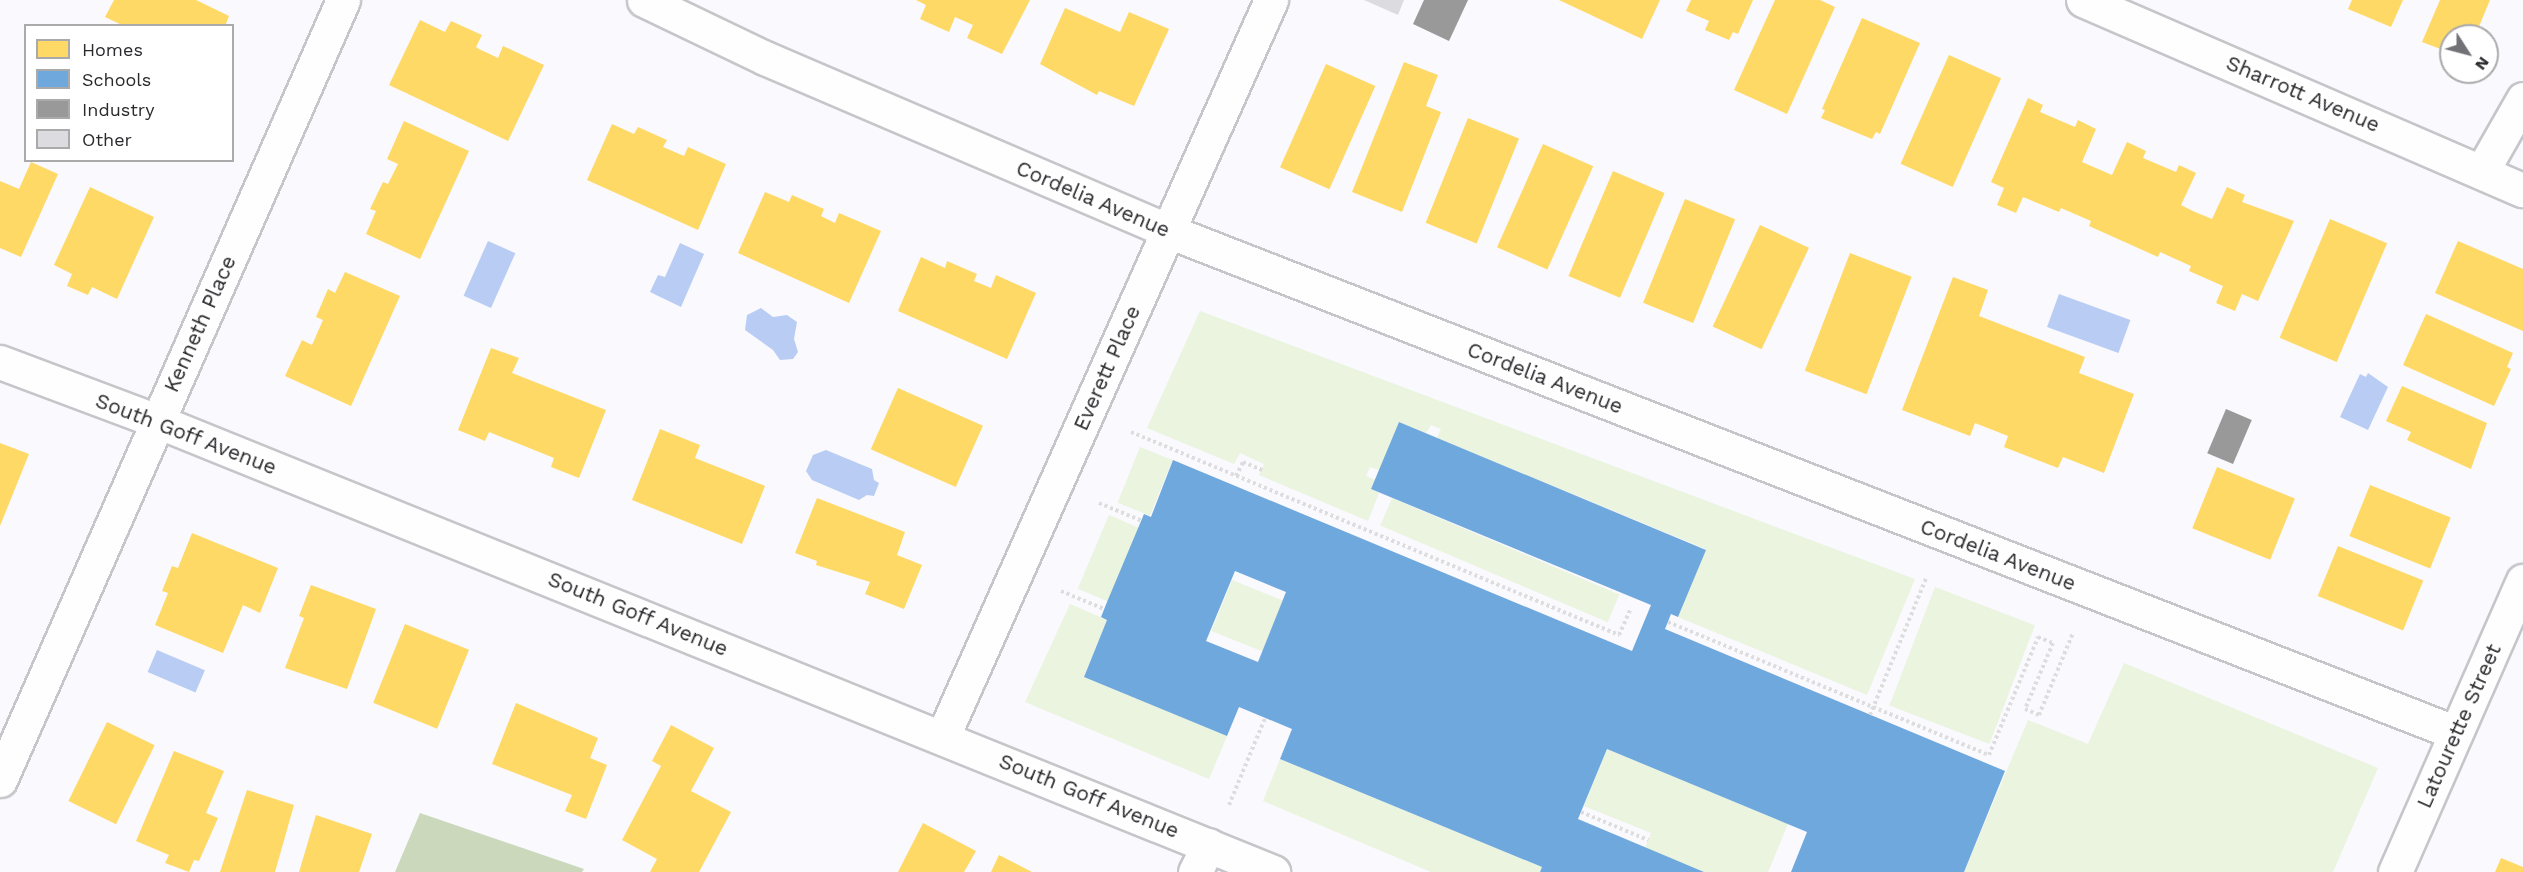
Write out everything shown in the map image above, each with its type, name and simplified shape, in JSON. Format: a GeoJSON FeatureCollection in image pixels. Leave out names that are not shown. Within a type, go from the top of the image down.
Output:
{"type":"FeatureCollection","features":[{"type":"Feature","properties":{"kind":"street","name":"Kenneth Place"},"geometry":{"type":"LineString","coordinates":[[0,780],[343,0]]}},
{"type":"Feature","properties":{"kind":"street","name":"Cordelia Avenue"},"geometry":{"type":"LineString","coordinates":[[644,0],[765,58],[1168,231],[2456,734]]}},
{"type":"Feature","properties":{"kind":"street","name":"Everett Place"},"geometry":{"type":"LineString","coordinates":[[943,736],[1271,0]]}},
{"type":"Feature","properties":{"kind":"street","name":"Sharrott Avenue"},"geometry":{"type":"LineString","coordinates":[[2083,0],[2523,190]]}},
{"type":"Feature","properties":{"kind":"street"},"geometry":{"type":"LineString","coordinates":[[2482,171],[2523,99]]}},
{"type":"Feature","properties":{"kind":"street","name":"South Goff Avenue"},"geometry":{"type":"LineString","coordinates":[[0,362],[157,421],[943,736],[1202,859],[1273,872]]}},
{"type":"Feature","properties":{"kind":"street","name":"Latourette Street"},"geometry":{"type":"LineString","coordinates":[[2395,872],[2523,581]]}},
{"type":"Feature","properties":{"kind":"path"},"geometry":{"type":"LineString","coordinates":[[1131,432],[1619,635],[1631,608]]}},
{"type":"Feature","properties":{"kind":"path"},"geometry":{"type":"LineString","coordinates":[[1236,476],[1243,462],[1262,470]]}},
{"type":"Feature","properties":{"kind":"path"},"geometry":{"type":"LineString","coordinates":[[1100,503],[1142,521]]}},
{"type":"Feature","properties":{"kind":"path"},"geometry":{"type":"LineString","coordinates":[[1870,715],[1927,576]]}},
{"type":"Feature","properties":{"kind":"path"},"geometry":{"type":"LineString","coordinates":[[1061,591],[1104,609]]}},
{"type":"Feature","properties":{"kind":"path"},"geometry":{"type":"LineString","coordinates":[[1668,622],[1989,755],[2038,637],[2053,643],[2025,709],[2039,715],[2073,633]]}},
{"type":"Feature","properties":{"kind":"path"},"geometry":{"type":"LineString","coordinates":[[1230,804],[1265,718]]}},
{"type":"Feature","properties":{"kind":"path"},"geometry":{"type":"LineString","coordinates":[[1581,812],[1648,840]]}},
{"type":"Feature","properties":{"kind":"green space"},"geometry":{"type":"Polygon","coordinates":[[[1200,311],[1915,579],[1867,695],[1678,617],[1706,549],[1437,438],[1441,429],[1431,425],[1426,433],[1399,422],[1379,470],[1370,467],[1366,476],[1375,480],[1371,489],[1379,493],[1368,521],[1259,475],[1264,464],[1240,453],[1234,464],[1147,428],[1200,311]]]}},
{"type":"Feature","properties":{"kind":"green space"},"geometry":{"type":"Polygon","coordinates":[[[1140,447],[1172,460],[1150,516],[1118,503],[1140,447]]]}},
{"type":"Feature","properties":{"kind":"green space"},"geometry":{"type":"Polygon","coordinates":[[[1392,498],[1619,595],[1608,622],[1380,526],[1392,498]]]}},
{"type":"Feature","properties":{"kind":"green space"},"geometry":{"type":"Polygon","coordinates":[[[1109,515],[1139,528],[1108,602],[1078,589],[1109,515]]]}},
{"type":"Feature","properties":{"kind":"green space"},"geometry":{"type":"Polygon","coordinates":[[[1232,580],[1283,601],[1262,652],[1211,631],[1232,580]]]}},
{"type":"Feature","properties":{"kind":"green space"},"geometry":{"type":"Polygon","coordinates":[[[1935,587],[2035,625],[1989,744],[1889,706],[1935,587]]]}},
{"type":"Feature","properties":{"kind":"green space"},"geometry":{"type":"Polygon","coordinates":[[[1070,604],[1107,620],[1084,677],[1227,736],[1209,779],[1025,702],[1070,604]]]}},
{"type":"Feature","properties":{"kind":"green space"},"geometry":{"type":"Polygon","coordinates":[[[2124,663],[2378,768],[2333,872],[1964,872],[2028,720],[2088,744],[2124,663]]]}},
{"type":"Feature","properties":{"kind":"green space"},"geometry":{"type":"Polygon","coordinates":[[[1607,749],[1788,824],[1768,872],[1704,872],[1645,848],[1651,833],[1584,806],[1607,749]]]}},
{"type":"Feature","properties":{"kind":"green space"},"geometry":{"type":"Polygon","coordinates":[[[1280,759],[1542,867],[1540,872],[1431,872],[1263,801],[1280,759]]]}},
{"type":"Feature","properties":{"kind":"green space"},"geometry":{"type":"Polygon","coordinates":[[[420,813],[584,869],[582,872],[395,872],[420,813]]]}},
{"type":"Feature","properties":{"kind":"water"},"geometry":{"type":"Polygon","coordinates":[[[488,241],[515,253],[491,308],[464,296],[488,241]]]}},
{"type":"Feature","properties":{"kind":"water"},"geometry":{"type":"Polygon","coordinates":[[[680,243],[704,254],[681,307],[650,292],[658,275],[665,277],[680,243]]]}},
{"type":"Feature","properties":{"kind":"water"},"geometry":{"type":"Polygon","coordinates":[[[2059,294],[2130,320],[2118,353],[2047,327],[2059,294]]]}},
{"type":"Feature","properties":{"kind":"water"},"geometry":{"type":"Polygon","coordinates":[[[761,308],[773,317],[787,315],[797,322],[794,339],[798,352],[793,359],[780,360],[773,350],[745,330],[747,315],[761,308]]]}},
{"type":"Feature","properties":{"kind":"water"},"geometry":{"type":"Polygon","coordinates":[[[2368,373],[2388,387],[2368,430],[2340,417],[2360,374],[2366,377],[2368,373]]]}},
{"type":"Feature","properties":{"kind":"water"},"geometry":{"type":"Polygon","coordinates":[[[826,450],[872,469],[874,480],[879,483],[874,496],[867,495],[859,500],[812,480],[806,471],[813,455],[826,450]]]}},
{"type":"Feature","properties":{"kind":"water"},"geometry":{"type":"Polygon","coordinates":[[[157,650],[205,670],[195,692],[148,672],[157,650]]]}},
{"type":"Feature","properties":{"kind":"building: Homes"},"geometry":{"type":"Polygon","coordinates":[[[114,0],[196,0],[229,16],[226,24],[120,24],[105,17],[114,0]]]}},
{"type":"Feature","properties":{"kind":"building: Homes"},"geometry":{"type":"Polygon","coordinates":[[[916,0],[1030,0],[1002,54],[967,38],[973,25],[955,17],[949,32],[920,19],[926,5],[916,0]]]}},
{"type":"Feature","properties":{"kind":"building: Homes"},"geometry":{"type":"Polygon","coordinates":[[[1559,0],[1660,0],[1642,39],[1559,0]]]}},
{"type":"Feature","properties":{"kind":"building: Homes"},"geometry":{"type":"Polygon","coordinates":[[[1691,0],[1753,0],[1738,34],[1733,32],[1729,40],[1705,30],[1709,21],[1686,11],[1691,0]]]}},
{"type":"Feature","properties":{"kind":"building: Homes"},"geometry":{"type":"Polygon","coordinates":[[[1775,0],[1820,0],[1835,7],[1787,114],[1734,90],[1775,0]]]}},
{"type":"Feature","properties":{"kind":"building: Homes"},"geometry":{"type":"Polygon","coordinates":[[[2352,0],[2403,0],[2391,27],[2348,9],[2352,0]]]}},
{"type":"Feature","properties":{"kind":"building: Homes"},"geometry":{"type":"Polygon","coordinates":[[[2440,0],[2490,0],[2480,24],[2439,24],[2439,48],[2422,42],[2440,0]]]}},
{"type":"Feature","properties":{"kind":"building: Homes"},"geometry":{"type":"Polygon","coordinates":[[[1065,8],[1120,32],[1129,12],[1169,29],[1134,106],[1099,91],[1097,95],[1040,64],[1065,8]]]}},
{"type":"Feature","properties":{"kind":"building: Homes"},"geometry":{"type":"Polygon","coordinates":[[[1862,18],[1920,43],[1880,134],[1876,132],[1872,139],[1821,118],[1825,110],[1822,109],[1862,18]]]}},
{"type":"Feature","properties":{"kind":"building: Homes"},"geometry":{"type":"Polygon","coordinates":[[[420,20],[445,32],[451,21],[482,35],[476,47],[498,58],[503,46],[544,65],[508,141],[389,85],[420,20]]]}},
{"type":"Feature","properties":{"kind":"building: Homes"},"geometry":{"type":"Polygon","coordinates":[[[1949,55],[2001,78],[1953,187],[1901,164],[1949,55]]]}},
{"type":"Feature","properties":{"kind":"building: Homes"},"geometry":{"type":"Polygon","coordinates":[[[1404,62],[1438,75],[1426,106],[1441,112],[1402,212],[1352,192],[1404,62]]]}},
{"type":"Feature","properties":{"kind":"building: Homes"},"geometry":{"type":"Polygon","coordinates":[[[1326,64],[1375,86],[1329,189],[1280,167],[1326,64]]]}},
{"type":"Feature","properties":{"kind":"building: Homes"},"geometry":{"type":"Polygon","coordinates":[[[2028,98],[2043,105],[2040,112],[2075,127],[2078,120],[2096,129],[2082,162],[2112,175],[2127,142],[2146,151],[2143,158],[2176,172],[2179,165],[2196,173],[2181,205],[2195,212],[2212,219],[2227,187],[2245,195],[2242,202],[2294,221],[2258,301],[2242,294],[2235,311],[2216,303],[2223,286],[2189,271],[2191,266],[2160,252],[2158,257],[2089,226],[2091,221],[2061,208],[2059,212],[2023,197],[2016,213],[1997,205],[2004,188],[1991,182],[2028,98]]]}},
{"type":"Feature","properties":{"kind":"building: Homes"},"geometry":{"type":"Polygon","coordinates":[[[1468,118],[1519,139],[1477,243],[1426,223],[1468,118]]]}},
{"type":"Feature","properties":{"kind":"building: Homes"},"geometry":{"type":"Polygon","coordinates":[[[404,121],[469,151],[420,259],[366,234],[376,211],[370,209],[383,182],[388,184],[398,164],[387,159],[404,121]]]}},
{"type":"Feature","properties":{"kind":"building: Homes"},"geometry":{"type":"Polygon","coordinates":[[[612,124],[634,134],[638,127],[667,140],[663,147],[684,156],[688,147],[726,164],[698,230],[587,180],[612,124]]]}},
{"type":"Feature","properties":{"kind":"building: Homes"},"geometry":{"type":"Polygon","coordinates":[[[1543,144],[1593,166],[1547,270],[1497,247],[1543,144]]]}},
{"type":"Feature","properties":{"kind":"building: Homes"},"geometry":{"type":"Polygon","coordinates":[[[31,162],[58,174],[21,257],[0,248],[0,181],[19,189],[31,162]]]}},
{"type":"Feature","properties":{"kind":"building: Homes"},"geometry":{"type":"Polygon","coordinates":[[[1613,171],[1665,193],[1620,298],[1568,276],[1613,171]]]}},
{"type":"Feature","properties":{"kind":"building: Homes"},"geometry":{"type":"Polygon","coordinates":[[[90,187],[154,217],[117,299],[92,287],[88,295],[67,286],[72,274],[54,265],[90,187]]]}},
{"type":"Feature","properties":{"kind":"building: Homes"},"geometry":{"type":"Polygon","coordinates":[[[765,192],[789,202],[792,195],[824,209],[821,216],[835,223],[839,213],[881,231],[849,303],[738,253],[765,192]]]}},
{"type":"Feature","properties":{"kind":"building: Homes"},"geometry":{"type":"Polygon","coordinates":[[[1685,199],[1735,219],[1693,323],[1643,303],[1685,199]]]}},
{"type":"Feature","properties":{"kind":"building: Homes"},"geometry":{"type":"Polygon","coordinates":[[[2330,219],[2387,243],[2337,362],[2280,338],[2330,219]]]}},
{"type":"Feature","properties":{"kind":"building: Homes"},"geometry":{"type":"Polygon","coordinates":[[[1760,225],[1809,248],[1762,349],[1713,327],[1760,225]]]}},
{"type":"Feature","properties":{"kind":"building: Homes"},"geometry":{"type":"Polygon","coordinates":[[[2458,241],[2523,269],[2523,331],[2435,293],[2458,241]]]}},
{"type":"Feature","properties":{"kind":"building: Homes"},"geometry":{"type":"Polygon","coordinates":[[[1850,253],[1912,277],[1866,394],[1805,371],[1850,253]]]}},
{"type":"Feature","properties":{"kind":"building: Homes"},"geometry":{"type":"Polygon","coordinates":[[[921,257],[945,268],[947,261],[977,274],[974,281],[991,288],[996,275],[1036,293],[1007,359],[898,311],[921,257]]]}},
{"type":"Feature","properties":{"kind":"building: Homes"},"geometry":{"type":"Polygon","coordinates":[[[345,272],[400,296],[351,406],[285,376],[302,340],[312,345],[323,320],[316,317],[328,289],[335,293],[345,272]]]}},
{"type":"Feature","properties":{"kind":"building: Homes"},"geometry":{"type":"Polygon","coordinates":[[[1953,277],[1988,290],[1979,316],[2085,357],[2079,373],[2134,394],[2104,473],[2063,457],[2058,468],[2004,447],[2008,436],[1975,423],[1970,436],[1902,410],[1953,277]]]}},
{"type":"Feature","properties":{"kind":"building: Homes"},"geometry":{"type":"Polygon","coordinates":[[[2426,314],[2513,353],[2507,367],[2511,369],[2494,406],[2403,365],[2426,314]]]}},
{"type":"Feature","properties":{"kind":"building: Homes"},"geometry":{"type":"Polygon","coordinates":[[[491,348],[519,358],[512,373],[606,410],[579,478],[551,467],[554,458],[489,432],[485,441],[458,430],[491,348]]]}},
{"type":"Feature","properties":{"kind":"building: Homes"},"geometry":{"type":"Polygon","coordinates":[[[2402,386],[2487,423],[2471,469],[2407,440],[2411,432],[2386,421],[2402,386]]]}},
{"type":"Feature","properties":{"kind":"building: Homes"},"geometry":{"type":"Polygon","coordinates":[[[898,388],[983,426],[956,487],[871,449],[898,388]]]}},
{"type":"Feature","properties":{"kind":"building: Homes"},"geometry":{"type":"Polygon","coordinates":[[[660,429],[700,445],[695,458],[765,486],[742,544],[632,500],[660,429]]]}},
{"type":"Feature","properties":{"kind":"building: Homes"},"geometry":{"type":"Polygon","coordinates":[[[0,443],[29,454],[0,526],[0,443]]]}},
{"type":"Feature","properties":{"kind":"building: Homes"},"geometry":{"type":"Polygon","coordinates":[[[2217,467],[2295,498],[2270,560],[2192,528],[2217,467]]]}},
{"type":"Feature","properties":{"kind":"building: Homes"},"geometry":{"type":"Polygon","coordinates":[[[2370,485],[2451,518],[2430,569],[2349,536],[2370,485]]]}},
{"type":"Feature","properties":{"kind":"building: Homes"},"geometry":{"type":"Polygon","coordinates":[[[817,498],[905,532],[897,555],[922,565],[904,609],[865,594],[870,582],[816,565],[817,561],[795,553],[817,498]]]}},
{"type":"Feature","properties":{"kind":"building: Homes"},"geometry":{"type":"Polygon","coordinates":[[[192,533],[278,568],[260,613],[243,605],[223,653],[155,625],[168,593],[162,591],[172,566],[178,568],[192,533]]]}},
{"type":"Feature","properties":{"kind":"building: Homes"},"geometry":{"type":"Polygon","coordinates":[[[2338,546],[2423,580],[2403,631],[2318,596],[2338,546]]]}},
{"type":"Feature","properties":{"kind":"building: Homes"},"geometry":{"type":"Polygon","coordinates":[[[311,585],[376,609],[347,689],[285,668],[304,618],[299,616],[311,585]]]}},
{"type":"Feature","properties":{"kind":"building: Homes"},"geometry":{"type":"Polygon","coordinates":[[[405,624],[469,650],[437,729],[373,703],[405,624]]]}},
{"type":"Feature","properties":{"kind":"building: Homes"},"geometry":{"type":"Polygon","coordinates":[[[516,703],[598,738],[590,758],[607,765],[586,819],[565,811],[572,795],[492,764],[516,703]]]}},
{"type":"Feature","properties":{"kind":"building: Homes"},"geometry":{"type":"Polygon","coordinates":[[[107,722],[155,745],[116,824],[68,801],[107,722]]]}},
{"type":"Feature","properties":{"kind":"building: Homes"},"geometry":{"type":"Polygon","coordinates":[[[671,725],[714,748],[691,791],[731,812],[699,872],[650,872],[657,859],[622,840],[661,766],[652,761],[671,725]]]}},
{"type":"Feature","properties":{"kind":"building: Homes"},"geometry":{"type":"Polygon","coordinates":[[[174,751],[224,771],[206,813],[218,818],[199,861],[194,860],[189,872],[165,863],[169,855],[136,841],[174,751]]]}},
{"type":"Feature","properties":{"kind":"building: Homes"},"geometry":{"type":"Polygon","coordinates":[[[247,790],[294,805],[275,872],[220,872],[247,790]]]}},
{"type":"Feature","properties":{"kind":"building: Homes"},"geometry":{"type":"Polygon","coordinates":[[[316,815],[372,834],[359,872],[299,872],[316,815]]]}},
{"type":"Feature","properties":{"kind":"building: Homes"},"geometry":{"type":"Polygon","coordinates":[[[923,823],[976,851],[964,872],[898,872],[923,823]]]}},
{"type":"Feature","properties":{"kind":"building: Homes"},"geometry":{"type":"Polygon","coordinates":[[[999,855],[1032,872],[991,872],[999,855]]]}},
{"type":"Feature","properties":{"kind":"building: Homes"},"geometry":{"type":"Polygon","coordinates":[[[2501,858],[2523,867],[2523,872],[2495,872],[2501,858]]]}},
{"type":"Feature","properties":{"kind":"building: Schools"},"geometry":{"type":"Polygon","coordinates":[[[1399,422],[1706,550],[1678,617],[1671,614],[1665,629],[2005,771],[1964,872],[1791,872],[1807,832],[1607,749],[1578,819],[1704,872],[1540,872],[1542,867],[1280,759],[1292,729],[1239,707],[1227,736],[1084,677],[1107,620],[1101,617],[1107,602],[1144,514],[1151,517],[1173,460],[1632,651],[1651,605],[1371,489],[1399,422]],[[1235,571],[1206,641],[1258,662],[1286,592],[1235,571]]]}},
{"type":"Feature","properties":{"kind":"building: Industry"},"geometry":{"type":"Polygon","coordinates":[[[1424,0],[1468,0],[1449,41],[1413,24],[1424,0]]]}},
{"type":"Feature","properties":{"kind":"building: Industry"},"geometry":{"type":"Polygon","coordinates":[[[2226,409],[2252,420],[2233,464],[2207,453],[2226,409]]]}},
{"type":"Feature","properties":{"kind":"building: Other"},"geometry":{"type":"Polygon","coordinates":[[[1364,0],[1404,0],[1398,15],[1364,0]]]}}]}
